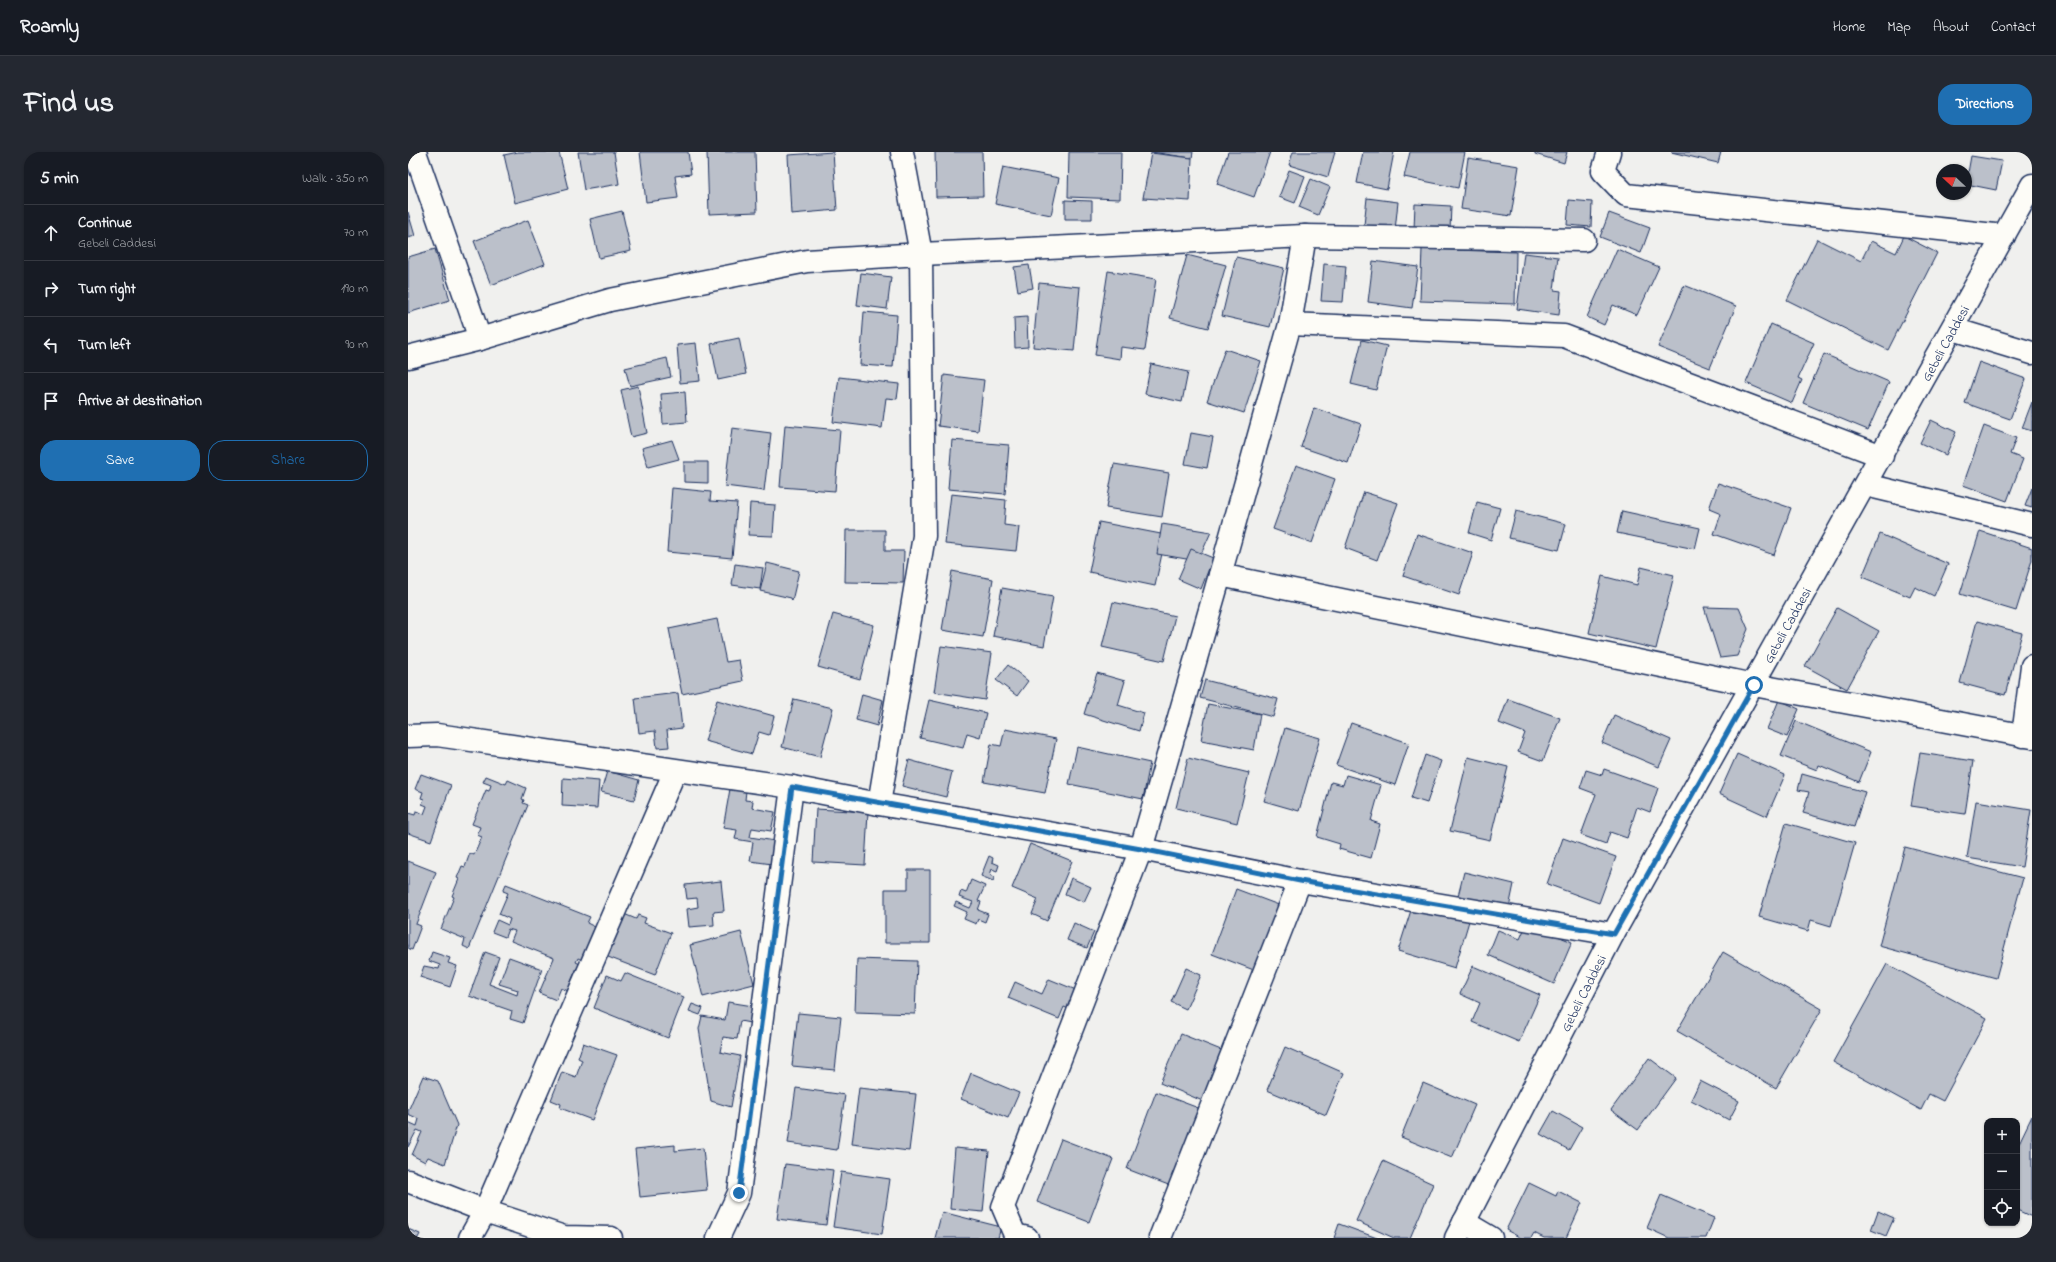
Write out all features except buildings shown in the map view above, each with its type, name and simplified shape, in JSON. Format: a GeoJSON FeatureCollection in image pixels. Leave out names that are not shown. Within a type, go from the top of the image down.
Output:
{"type":"FeatureCollection","features":[{"type":"Feature","properties":{"kind":"street"},"geometry":{"type":"LineString","coordinates":[[415,152],[480,339]]}},
{"type":"Feature","properties":{"kind":"street"},"geometry":{"type":"LineString","coordinates":[[879,804],[924,536],[921,254],[902,152]]}},
{"type":"Feature","properties":{"kind":"street"},"geometry":{"type":"LineString","coordinates":[[1609,152],[1603,171],[1626,195],[2004,236]]}},
{"type":"Feature","properties":{"kind":"street","name":"Gebeli Caddesi"},"geometry":{"type":"LineString","coordinates":[[1460,1230],[1614,934],[1953,329],[2032,184]]}},
{"type":"Feature","properties":{"kind":"street"},"geometry":{"type":"LineString","coordinates":[[408,357],[480,339],[610,300],[807,261],[921,254],[1305,236],[1584,240]]}},
{"type":"Feature","properties":{"kind":"street"},"geometry":{"type":"LineString","coordinates":[[1028,1238],[1015,1235],[1003,1207],[1141,849],[1290,324],[1305,236]]}},
{"type":"Feature","properties":{"kind":"street"},"geometry":{"type":"LineString","coordinates":[[1290,324],[1564,336],[1882,456]]}},
{"type":"Feature","properties":{"kind":"street"},"geometry":{"type":"LineString","coordinates":[[1953,329],[2032,353]]}},
{"type":"Feature","properties":{"kind":"street"},"geometry":{"type":"LineString","coordinates":[[1866,485],[2032,525]]}},
{"type":"Feature","properties":{"kind":"street"},"geometry":{"type":"LineString","coordinates":[[1220,575],[1754,685],[2028,737],[2032,666]]}},
{"type":"Feature","properties":{"kind":"street"},"geometry":{"type":"LineString","coordinates":[[408,736],[437,735],[792,787],[879,804],[1141,849],[1300,881],[1614,934]]}},
{"type":"Feature","properties":{"kind":"street"},"geometry":{"type":"LineString","coordinates":[[470,1238],[485,1211],[675,771]]}},
{"type":"Feature","properties":{"kind":"street"},"geometry":{"type":"LineString","coordinates":[[718,1238],[739,1193],[792,787]]}},
{"type":"Feature","properties":{"kind":"street"},"geometry":{"type":"LineString","coordinates":[[1160,1238],[1300,881]]}},
{"type":"Feature","properties":{"kind":"street"},"geometry":{"type":"LineString","coordinates":[[408,1181],[485,1211],[564,1236],[611,1238]]}},
{"type":"Feature","properties":{"kind":"street"},"geometry":{"type":"LineString","coordinates":[[1460,1230],[1491,1238]]}},
{"type":"Feature","properties":{"kind":"route"},"geometry":{"type":"LineString","coordinates":[[739,1193],[766,997],[792,787],[879,804],[1141,849],[1300,881],[1614,934],[1754,685]]}}]}
